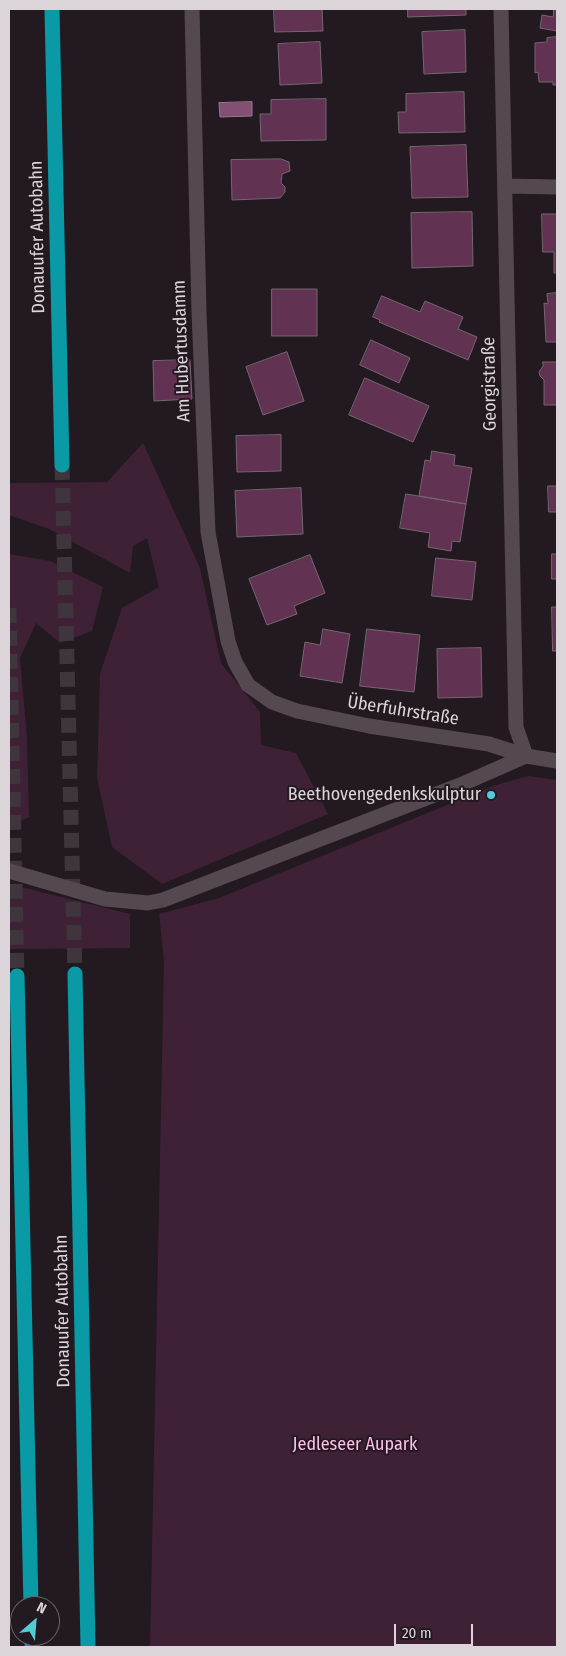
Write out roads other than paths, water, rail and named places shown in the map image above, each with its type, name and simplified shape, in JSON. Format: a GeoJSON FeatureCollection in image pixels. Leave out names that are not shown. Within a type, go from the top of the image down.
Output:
{"type":"FeatureCollection","features":[{"type":"Feature","properties":{"kind":"highway","name":"Donauufer Autobahn"},"geometry":{"type":"LineString","coordinates":[[52,9],[62,465]]}},
{"type":"Feature","properties":{"kind":"highway","name":"Donauufer Autobahn"},"geometry":{"type":"LineString","coordinates":[[75,974],[88,1647]]}},
{"type":"Feature","properties":{"kind":"highway"},"geometry":{"type":"LineString","coordinates":[[17,976],[32,1596]]}},
{"type":"Feature","properties":{"kind":"street","name":"Am Hubertusdamm"},"geometry":{"type":"LineString","coordinates":[[192,9],[199,312],[208,532],[228,640],[236,662],[248,685]]}},
{"type":"Feature","properties":{"kind":"street","name":"Georgistraße"},"geometry":{"type":"LineString","coordinates":[[501,9],[516,727],[526,756]]}},
{"type":"Feature","properties":{"kind":"street"},"geometry":{"type":"LineString","coordinates":[[505,186],[557,187]]}},
{"type":"Feature","properties":{"kind":"street","name":"Überfuhrstraße"},"geometry":{"type":"LineString","coordinates":[[248,685],[272,702],[297,711],[369,726],[489,744],[526,756],[557,761]]}},
{"type":"Feature","properties":{"kind":"street"},"geometry":{"type":"LineString","coordinates":[[9,872],[105,899],[148,903],[163,900],[460,785],[526,756]]}},
{"type":"Feature","properties":{"kind":"tunnel"},"geometry":{"type":"LineString","coordinates":[[62,465],[75,974]]}},
{"type":"Feature","properties":{"kind":"tunnel"},"geometry":{"type":"LineString","coordinates":[[9,608],[17,976]]}},
{"type":"Feature","properties":{"kind":"place","name":"Beethovengedenkskulptur"},"geometry":{"type":"Point","coordinates":[491,795]}},
{"type":"Feature","properties":{"kind":"park label","name":"Jedleseer Aupark"},"geometry":{"type":"Point","coordinates":[355,1445]}}]}
